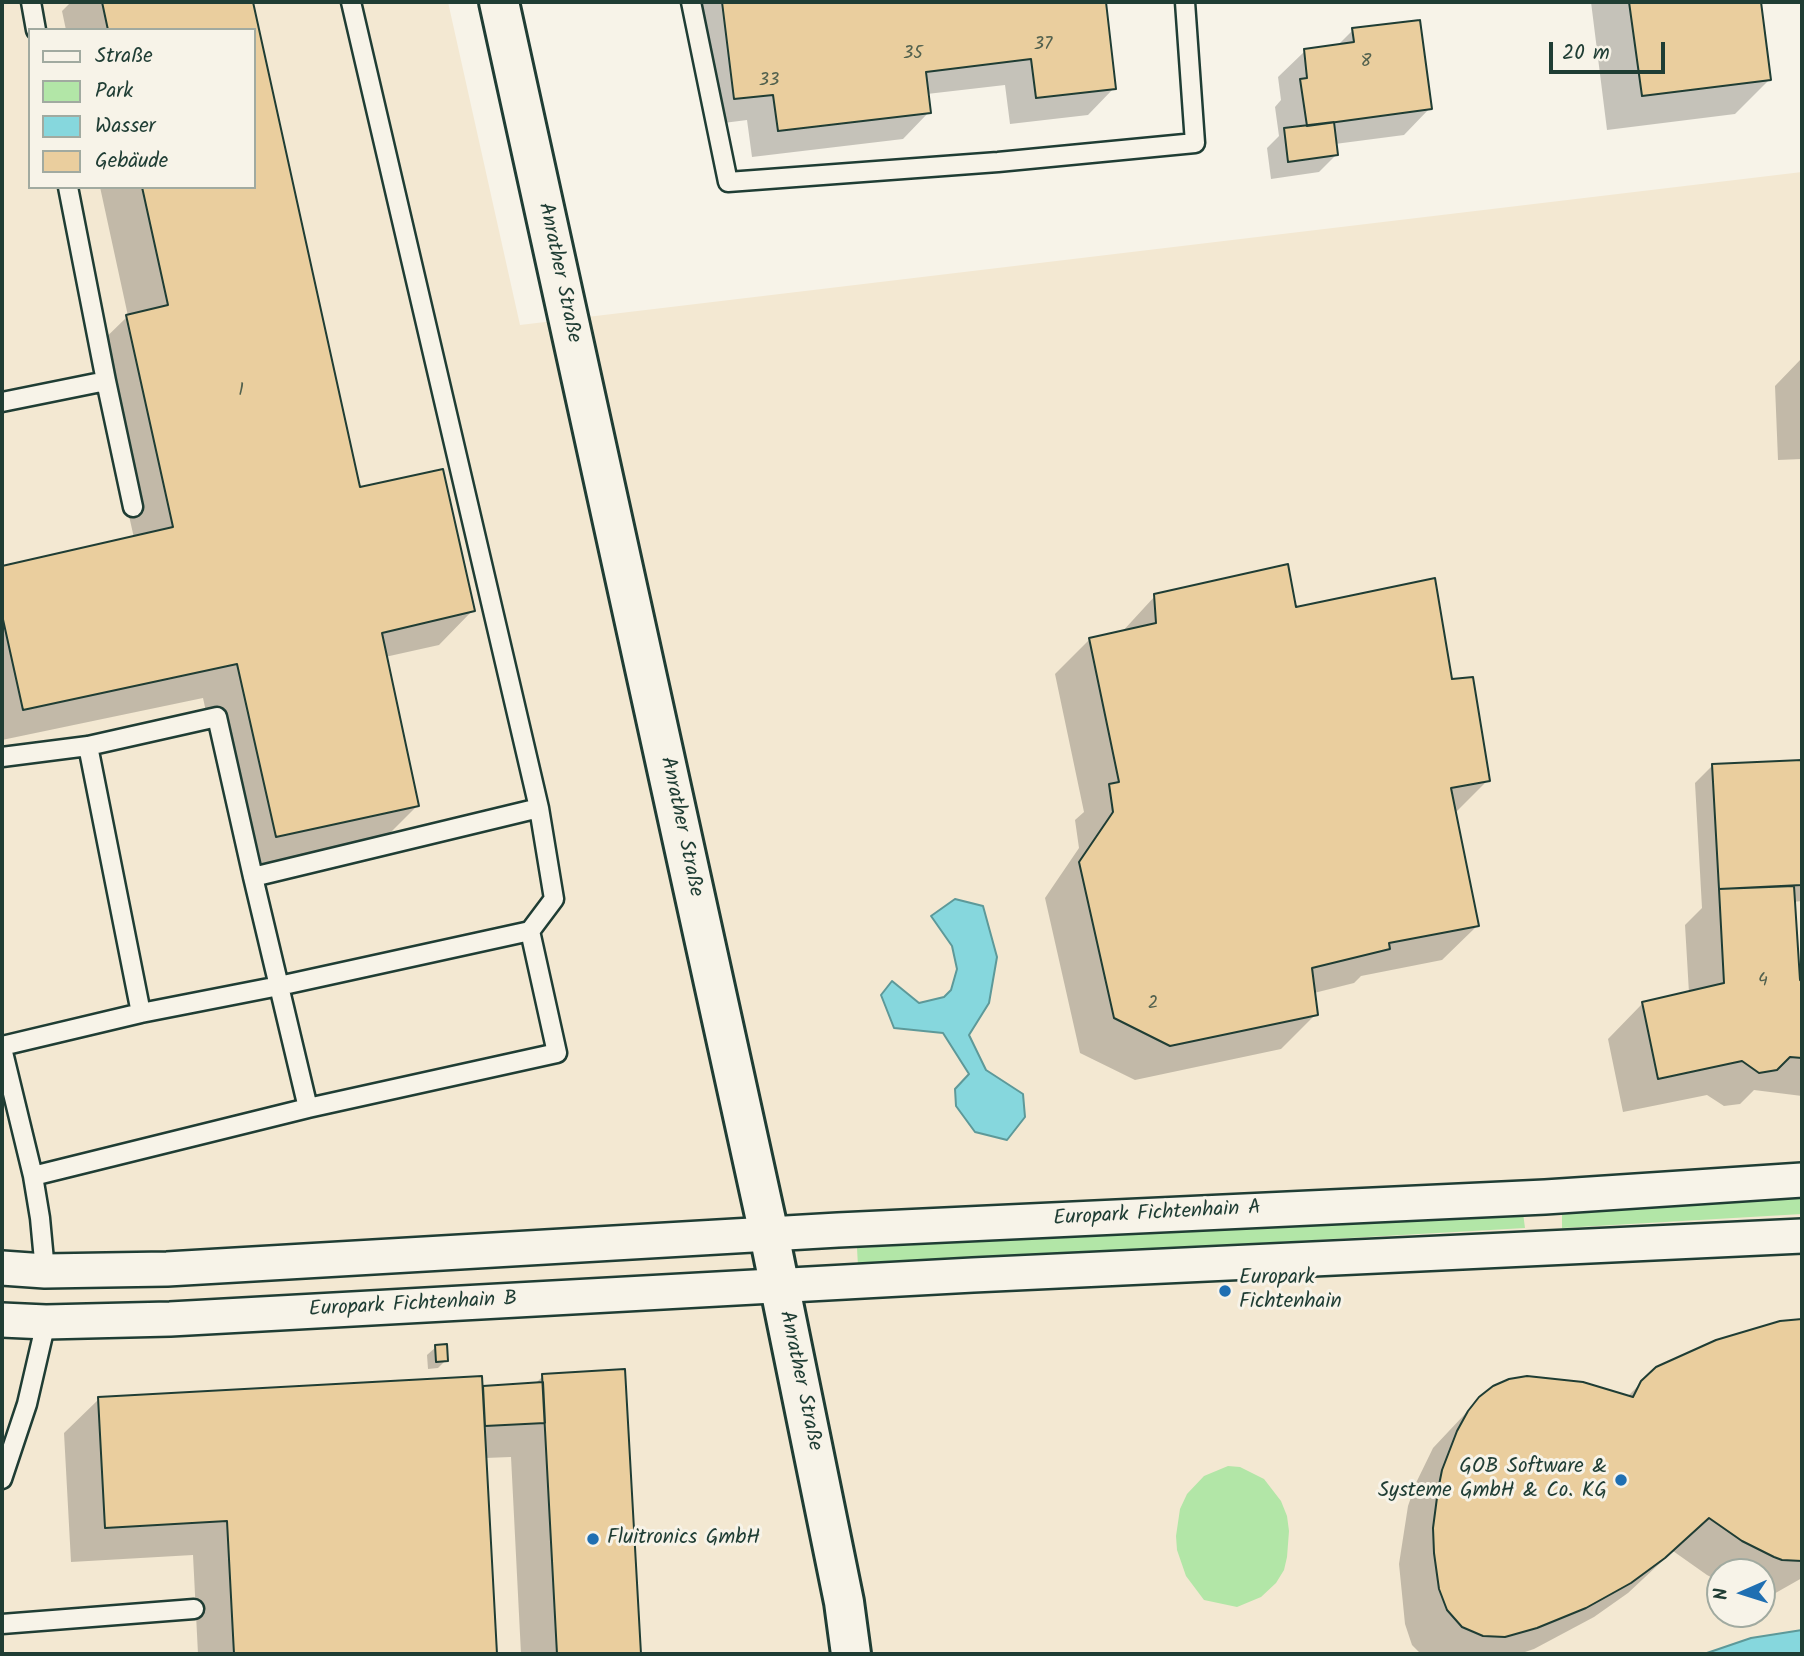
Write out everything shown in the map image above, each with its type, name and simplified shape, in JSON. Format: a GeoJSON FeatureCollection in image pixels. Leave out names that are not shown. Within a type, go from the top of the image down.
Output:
{"type":"FeatureCollection","features":[{"type":"Feature","properties":{"kind":"main road","name":"Anrather Straße"},"geometry":{"type":"LineString","coordinates":[[499,2],[769,1234],[844,1602],[851,1654]]}},
{"type":"Feature","properties":{"kind":"street","name":"Europark Fichtenhain A"},"geometry":{"type":"LineString","coordinates":[[769,1234],[1545,1197],[1802,1180]]}},
{"type":"Feature","properties":{"kind":"street"},"geometry":{"type":"LineString","coordinates":[[1545,1197],[1547,1250]]}},
{"type":"Feature","properties":{"kind":"street"},"geometry":{"type":"LineString","coordinates":[[2,1268],[45,1271],[167,1269],[769,1234]]}},
{"type":"Feature","properties":{"kind":"street"},"geometry":{"type":"LineString","coordinates":[[779,1286],[1802,1236]]}},
{"type":"Feature","properties":{"kind":"street"},"geometry":{"type":"LineString","coordinates":[[45,1271],[46,1322]]}},
{"type":"Feature","properties":{"kind":"street","name":"Europark Fichtenhain B"},"geometry":{"type":"LineString","coordinates":[[2,1320],[46,1322],[170,1319],[779,1286]]}},
{"type":"Feature","properties":{"kind":"lane"},"geometry":{"type":"LineString","coordinates":[[31,2],[36,28]]}},
{"type":"Feature","properties":{"kind":"lane"},"geometry":{"type":"LineString","coordinates":[[45,1271],[33,1176],[2,1047],[141,1013],[530,931],[554,900],[539,808],[351,2]]}},
{"type":"Feature","properties":{"kind":"lane"},"geometry":{"type":"LineString","coordinates":[[691,2],[728,182],[1195,144],[1185,2]]}},
{"type":"Feature","properties":{"kind":"lane"},"geometry":{"type":"LineString","coordinates":[[68,189],[133,507]]}},
{"type":"Feature","properties":{"kind":"lane"},"geometry":{"type":"LineString","coordinates":[[2,402],[106,381]]}},
{"type":"Feature","properties":{"kind":"lane"},"geometry":{"type":"LineString","coordinates":[[2,757],[88,746],[217,717],[308,1108]]}},
{"type":"Feature","properties":{"kind":"lane"},"geometry":{"type":"LineString","coordinates":[[88,746],[141,1013]]}},
{"type":"Feature","properties":{"kind":"lane"},"geometry":{"type":"LineString","coordinates":[[253,877],[539,808]]}},
{"type":"Feature","properties":{"kind":"lane"},"geometry":{"type":"LineString","coordinates":[[33,1176],[308,1108],[557,1053],[530,931]]}},
{"type":"Feature","properties":{"kind":"lane"},"geometry":{"type":"LineString","coordinates":[[2,1479],[27,1404],[46,1322]]}},
{"type":"Feature","properties":{"kind":"lane"},"geometry":{"type":"LineString","coordinates":[[2,1624],[194,1609]]}},
{"type":"Feature","properties":{"kind":"shaded area"},"geometry":{"type":"Polygon","coordinates":[[[2,2],[448,2],[520,325],[1802,172],[1802,1654],[2,1654],[2,2]]]}},
{"type":"Feature","properties":{"kind":"green space"},"geometry":{"type":"Polygon","coordinates":[[[1802,1198],[1802,1214],[1562,1228],[1562,1212],[1802,1198]]]}},
{"type":"Feature","properties":{"kind":"green space"},"geometry":{"type":"Polygon","coordinates":[[[1523,1213],[1525,1228],[858,1266],[857,1248],[1523,1213]]]}},
{"type":"Feature","properties":{"kind":"green space"},"geometry":{"type":"Polygon","coordinates":[[[1228,1466],[1240,1467],[1264,1479],[1281,1501],[1289,1531],[1284,1570],[1276,1583],[1261,1597],[1237,1607],[1204,1600],[1186,1576],[1177,1550],[1176,1536],[1180,1509],[1187,1494],[1204,1476],[1228,1466]]]}},
{"type":"Feature","properties":{"kind":"water"},"geometry":{"type":"Polygon","coordinates":[[[955,899],[983,906],[997,957],[989,1003],[969,1035],[986,1070],[1023,1094],[1025,1117],[1007,1140],[975,1132],[956,1106],[955,1089],[969,1074],[943,1033],[894,1028],[881,995],[892,981],[919,1003],[944,997],[951,990],[957,969],[952,946],[931,916],[955,899]]]}},
{"type":"Feature","properties":{"kind":"water"},"geometry":{"type":"Polygon","coordinates":[[[1802,1630],[1802,1654],[1704,1654],[1751,1638],[1802,1630]]]}},
{"type":"Feature","properties":{"kind":"building"},"geometry":{"type":"Polygon","coordinates":[[[102,2],[253,2],[360,487],[443,469],[475,611],[382,633],[419,806],[276,837],[237,664],[23,710],[2,615],[2,566],[173,527],[126,315],[168,305],[142,189],[256,189],[256,28],[108,28],[102,2]]]}},
{"type":"Feature","properties":{"kind":"building"},"geometry":{"type":"Polygon","coordinates":[[[722,2],[1106,2],[1116,89],[1036,98],[1031,59],[926,72],[931,113],[778,131],[773,95],[734,99],[722,2]]]}},
{"type":"Feature","properties":{"kind":"building"},"geometry":{"type":"Polygon","coordinates":[[[1629,2],[1761,2],[1771,80],[1642,96],[1629,2]]]}},
{"type":"Feature","properties":{"kind":"building"},"geometry":{"type":"Polygon","coordinates":[[[1420,20],[1432,109],[1307,126],[1300,79],[1307,78],[1304,49],[1354,42],[1352,28],[1420,20]]]}},
{"type":"Feature","properties":{"kind":"building"},"geometry":{"type":"Polygon","coordinates":[[[1334,122],[1338,155],[1288,162],[1284,128],[1334,122]]]}},
{"type":"Feature","properties":{"kind":"building"},"geometry":{"type":"Polygon","coordinates":[[[1288,564],[1296,607],[1435,578],[1452,679],[1473,677],[1490,781],[1451,788],[1479,926],[1389,943],[1390,949],[1312,968],[1318,1015],[1170,1046],[1114,1018],[1079,862],[1113,812],[1109,784],[1119,782],[1089,638],[1156,623],[1154,594],[1288,564]]]}},
{"type":"Feature","properties":{"kind":"building"},"geometry":{"type":"Polygon","coordinates":[[[1802,760],[1802,885],[1719,889],[1712,764],[1802,760]]]}},
{"type":"Feature","properties":{"kind":"building"},"geometry":{"type":"Polygon","coordinates":[[[1794,886],[1802,981],[1802,1058],[1790,1057],[1777,1070],[1759,1073],[1742,1061],[1658,1079],[1642,1002],[1724,983],[1719,889],[1794,886]]]}},
{"type":"Feature","properties":{"kind":"building","name":"GOB Software & Systeme GmbH & Co. KG"},"geometry":{"type":"Polygon","coordinates":[[[1802,1319],[1802,1561],[1774,1557],[1742,1541],[1709,1518],[1665,1558],[1631,1583],[1586,1608],[1537,1628],[1505,1637],[1483,1636],[1462,1627],[1447,1610],[1439,1589],[1434,1553],[1433,1528],[1438,1490],[1442,1470],[1457,1431],[1479,1397],[1493,1386],[1509,1379],[1527,1376],[1583,1382],[1633,1397],[1641,1381],[1656,1367],[1716,1340],[1780,1321],[1802,1319]]]}},
{"type":"Feature","properties":{"kind":"building"},"geometry":{"type":"Polygon","coordinates":[[[447,1344],[448,1361],[436,1362],[435,1345],[447,1344]]]}},
{"type":"Feature","properties":{"kind":"building","name":"Fluitronics GmbH"},"geometry":{"type":"Polygon","coordinates":[[[625,1369],[641,1654],[557,1654],[542,1374],[625,1369]]]}},
{"type":"Feature","properties":{"kind":"building"},"geometry":{"type":"Polygon","coordinates":[[[482,1376],[497,1654],[234,1654],[227,1521],[105,1528],[98,1397],[482,1376]]]}},
{"type":"Feature","properties":{"kind":"building"},"geometry":{"type":"Polygon","coordinates":[[[543,1382],[545,1423],[485,1426],[483,1386],[543,1382]]]}},
{"type":"Feature","properties":{"kind":"place","name":"Europark Fichtenhain"},"geometry":{"type":"Point","coordinates":[1225,1291]}},
{"type":"Feature","properties":{"kind":"place","name":"GOB Software & Systeme GmbH & Co. KG"},"geometry":{"type":"Point","coordinates":[1621,1480]}},
{"type":"Feature","properties":{"kind":"place","name":"Fluitronics GmbH"},"geometry":{"type":"Point","coordinates":[593,1539]}}]}
